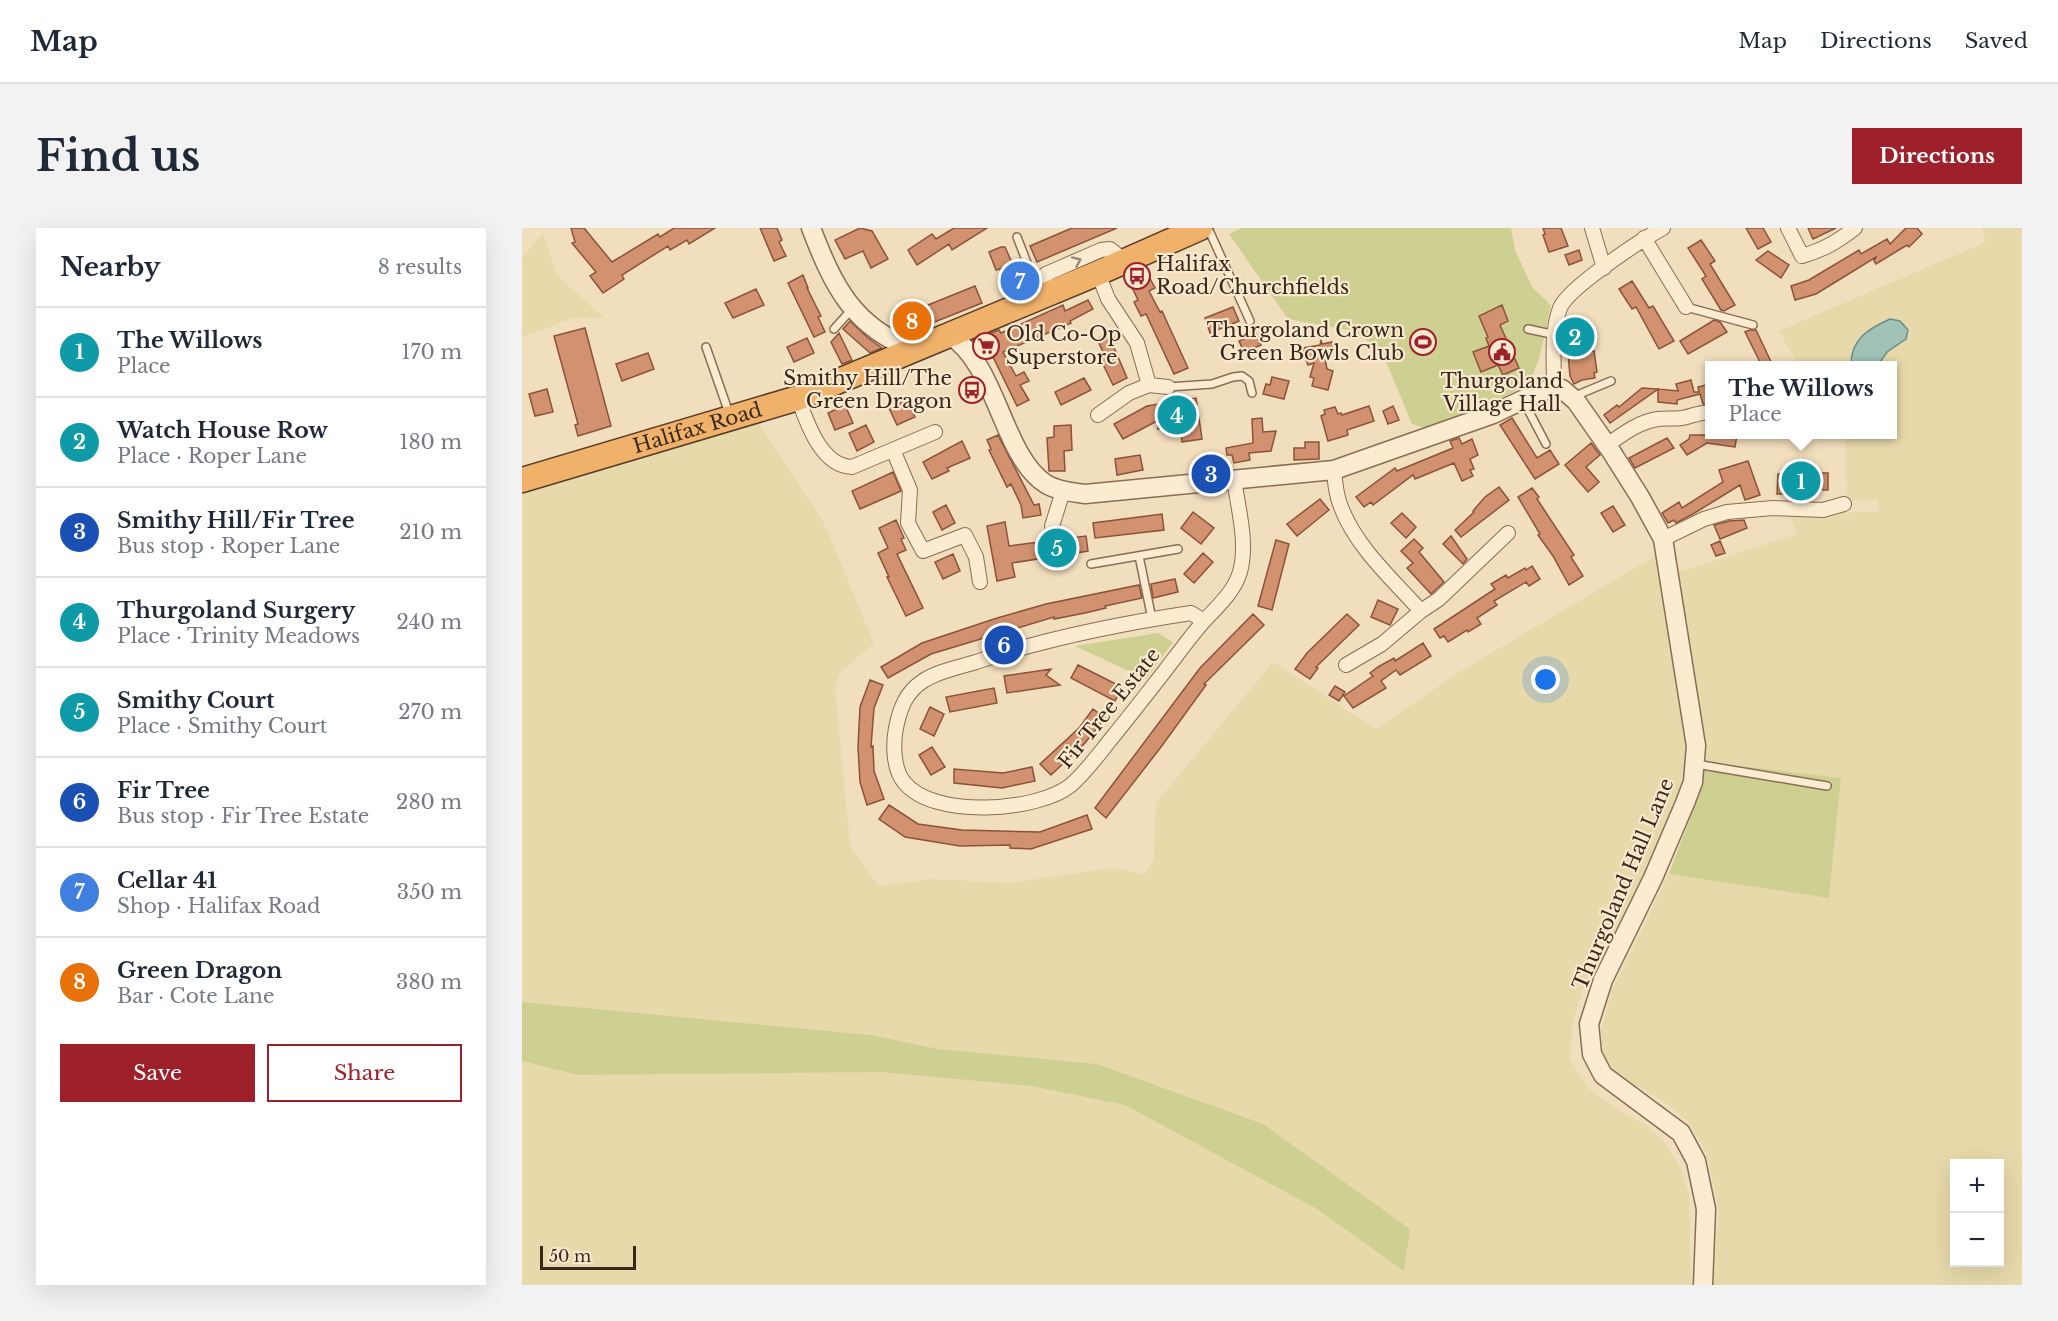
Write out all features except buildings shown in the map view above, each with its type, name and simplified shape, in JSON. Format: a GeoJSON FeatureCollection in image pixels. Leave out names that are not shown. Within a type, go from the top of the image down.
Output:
{"type":"FeatureCollection","features":[{"type":"Feature","properties":{"kind":"highway","name":"Halifax Road"},"geometry":{"type":"LineString","coordinates":[[522,480],[798,398],[949,335],[1045,285],[1098,273],[1185,231]]}},
{"type":"Feature","properties":{"kind":"street"},"geometry":{"type":"LineString","coordinates":[[811,228],[828,272],[852,308],[883,335],[915,350]]}},
{"type":"Feature","properties":{"kind":"street"},"geometry":{"type":"LineString","coordinates":[[1592,228],[1604,268]]}},
{"type":"Feature","properties":{"kind":"street"},"geometry":{"type":"LineString","coordinates":[[949,335],[959,343],[973,361],[989,387],[1027,465],[1047,485],[1072,492],[1112,493],[1334,470],[1492,414],[1554,388],[1556,335],[1562,305],[1572,292],[1644,238],[1663,228]]}},
{"type":"Feature","properties":{"kind":"street"},"geometry":{"type":"LineString","coordinates":[[1788,228],[1802,256],[1838,243],[1855,228]]}},
{"type":"Feature","properties":{"kind":"street"},"geometry":{"type":"LineString","coordinates":[[1644,238],[1686,307]]}},
{"type":"Feature","properties":{"kind":"street"},"geometry":{"type":"LineString","coordinates":[[1045,285],[1101,250],[1110,249],[1125,261]]}},
{"type":"Feature","properties":{"kind":"street"},"geometry":{"type":"LineString","coordinates":[[1098,273],[1108,299],[1137,343],[1149,385]]}},
{"type":"Feature","properties":{"kind":"street"},"geometry":{"type":"LineString","coordinates":[[1098,415],[1129,393],[1149,385],[1168,387]]}},
{"type":"Feature","properties":{"kind":"street","name":"Thurgoland Hall Lane"},"geometry":{"type":"LineString","coordinates":[[1554,388],[1562,389],[1573,398],[1607,445],[1663,539],[1694,726],[1696,764],[1686,803],[1653,878],[1603,980],[1589,1023],[1592,1054],[1603,1075],[1681,1133],[1696,1161],[1706,1209],[1703,1285]]}},
{"type":"Feature","properties":{"kind":"street"},"geometry":{"type":"LineString","coordinates":[[798,398],[811,433],[835,463],[843,467],[852,467],[935,432]]}},
{"type":"Feature","properties":{"kind":"street"},"geometry":{"type":"LineString","coordinates":[[1607,445],[1645,422],[1659,418],[1684,418],[1705,412]]}},
{"type":"Feature","properties":{"kind":"street"},"geometry":{"type":"LineString","coordinates":[[893,450],[910,489],[908,523],[923,551],[965,535],[976,557],[980,582]]}},
{"type":"Feature","properties":{"kind":"street"},"geometry":{"type":"LineString","coordinates":[[1334,470],[1341,508],[1351,527],[1367,551],[1421,611]]}},
{"type":"Feature","properties":{"kind":"street","name":"Fir Tree Estate"},"geometry":{"type":"LineString","coordinates":[[1204,621],[1191,613],[1058,637],[999,654],[925,680],[910,692],[899,710],[895,734],[896,764],[903,782],[920,796],[939,804],[973,807],[1013,805],[1049,798],[1071,785],[1094,761],[1204,621],[1232,590],[1240,573],[1243,552],[1234,479]]}},
{"type":"Feature","properties":{"kind":"street"},"geometry":{"type":"LineString","coordinates":[[1052,526],[1072,492]]}},
{"type":"Feature","properties":{"kind":"street"},"geometry":{"type":"LineString","coordinates":[[1663,539],[1704,519],[1727,512],[1773,508],[1823,510],[1844,504]]}},
{"type":"Feature","properties":{"kind":"street"},"geometry":{"type":"LineString","coordinates":[[1346,665],[1382,644],[1439,599],[1508,533]]}},
{"type":"Feature","properties":{"kind":"lane"},"geometry":{"type":"LineString","coordinates":[[1208,228],[1250,321]]}},
{"type":"Feature","properties":{"kind":"lane"},"geometry":{"type":"LineString","coordinates":[[1017,237],[1031,273],[1045,285]]}},
{"type":"Feature","properties":{"kind":"lane"},"geometry":{"type":"LineString","coordinates":[[1686,307],[1753,325]]}},
{"type":"Feature","properties":{"kind":"lane"},"geometry":{"type":"LineString","coordinates":[[834,329],[852,308]]}},
{"type":"Feature","properties":{"kind":"lane"},"geometry":{"type":"LineString","coordinates":[[1528,329],[1556,335]]}},
{"type":"Feature","properties":{"kind":"lane"},"geometry":{"type":"LineString","coordinates":[[706,347],[731,418]]}},
{"type":"Feature","properties":{"kind":"lane"},"geometry":{"type":"LineString","coordinates":[[1168,387],[1212,384],[1242,376],[1249,381],[1252,393]]}},
{"type":"Feature","properties":{"kind":"lane"},"geometry":{"type":"LineString","coordinates":[[1573,398],[1611,381]]}},
{"type":"Feature","properties":{"kind":"lane"},"geometry":{"type":"LineString","coordinates":[[1523,400],[1546,444]]}},
{"type":"Feature","properties":{"kind":"lane"},"geometry":{"type":"LineString","coordinates":[[1091,564],[1178,549]]}},
{"type":"Feature","properties":{"kind":"lane"},"geometry":{"type":"LineString","coordinates":[[1138,556],[1152,619]]}},
{"type":"Feature","properties":{"kind":"lane"},"geometry":{"type":"LineString","coordinates":[[1696,764],[1827,786]]}},
{"type":"Feature","properties":{"kind":"shaded area"},"geometry":{"type":"Polygon","coordinates":[[[1982,228],[2022,228],[2022,1285],[1713,1285],[1719,1210],[1706,1152],[1688,1122],[1664,1101],[1628,1081],[1612,1068],[1603,1054],[1601,1031],[1612,991],[1669,874],[1829,898],[1841,778],[1707,762],[1676,573],[1797,534],[1789,513],[1879,512],[1878,500],[1847,501],[1845,439],[1897,439],[1897,361],[1796,361],[1779,331],[1986,242],[1982,228]]]}},
{"type":"Feature","properties":{"kind":"shaded area"},"geometry":{"type":"Polygon","coordinates":[[[543,233],[557,275],[604,318],[574,318],[522,337],[522,258],[543,233]]]}},
{"type":"Feature","properties":{"kind":"shaded area"},"geometry":{"type":"Polygon","coordinates":[[[758,423],[824,523],[874,643],[841,672],[835,686],[850,847],[879,886],[931,879],[1011,883],[1111,868],[1145,874],[1154,858],[1156,803],[1273,662],[1376,729],[1461,671],[1657,555],[1687,726],[1688,770],[1682,792],[1626,920],[1587,977],[1573,1022],[1570,1059],[1589,1089],[1647,1126],[1665,1143],[1681,1169],[1689,1194],[1691,1285],[522,1285],[522,1061],[578,1075],[881,1072],[1031,1086],[1125,1105],[1317,1209],[1404,1270],[1410,1229],[1097,1064],[938,1049],[871,1035],[522,1002],[522,490],[664,452],[758,423]]]}},
{"type":"Feature","properties":{"kind":"green space"},"geometry":{"type":"Polygon","coordinates":[[[1241,228],[1511,228],[1515,250],[1532,287],[1551,305],[1540,353],[1530,380],[1513,392],[1447,421],[1424,427],[1412,424],[1382,352],[1354,331],[1288,319],[1229,234],[1241,228]]]}},
{"type":"Feature","properties":{"kind":"green space"},"geometry":{"type":"Polygon","coordinates":[[[1158,633],[1173,642],[1146,679],[1075,646],[1158,633]]]}},
{"type":"Feature","properties":{"kind":"green space"},"geometry":{"type":"Polygon","coordinates":[[[1707,762],[1841,778],[1829,898],[1669,874],[1692,813],[1707,762]]]}},
{"type":"Feature","properties":{"kind":"green space"},"geometry":{"type":"Polygon","coordinates":[[[522,1002],[871,1035],[938,1049],[1097,1064],[1263,1124],[1410,1229],[1404,1271],[1317,1209],[1125,1105],[1031,1086],[881,1072],[578,1075],[522,1061],[522,1002]]]}},
{"type":"Feature","properties":{"kind":"water"},"geometry":{"type":"Polygon","coordinates":[[[1890,319],[1900,321],[1908,330],[1906,339],[1887,352],[1881,361],[1851,361],[1854,348],[1862,336],[1890,319]]]}},
{"type":"Feature","properties":{"kind":"place","name":"Halifax Road/Churchfields"},"geometry":{"type":"Point","coordinates":[1137,276]}},
{"type":"Feature","properties":{"kind":"place","name":"Cellar 41"},"geometry":{"type":"Point","coordinates":[1020,281]}},
{"type":"Feature","properties":{"kind":"place","name":"Green Dragon"},"geometry":{"type":"Point","coordinates":[912,321]}},
{"type":"Feature","properties":{"kind":"place","name":"Watch House Row"},"geometry":{"type":"Point","coordinates":[1575,337]}},
{"type":"Feature","properties":{"kind":"place","name":"Thurgoland Crown Green Bowls Club"},"geometry":{"type":"Point","coordinates":[1423,342]}},
{"type":"Feature","properties":{"kind":"place","name":"Old Co-Op Superstore"},"geometry":{"type":"Point","coordinates":[986,346]}},
{"type":"Feature","properties":{"kind":"place","name":"Thurgoland Village Hall"},"geometry":{"type":"Point","coordinates":[1502,352]}},
{"type":"Feature","properties":{"kind":"place","name":"Smithy Hill/The Green Dragon"},"geometry":{"type":"Point","coordinates":[972,390]}},
{"type":"Feature","properties":{"kind":"place","name":"Thurgoland Surgery"},"geometry":{"type":"Point","coordinates":[1177,415]}},
{"type":"Feature","properties":{"kind":"place","name":"Smithy Hill/Fir Tree"},"geometry":{"type":"Point","coordinates":[1211,474]}},
{"type":"Feature","properties":{"kind":"place","name":"The Willows"},"geometry":{"type":"Point","coordinates":[1801,481]}},
{"type":"Feature","properties":{"kind":"place","name":"Smithy Court"},"geometry":{"type":"Point","coordinates":[1057,548]}},
{"type":"Feature","properties":{"kind":"place","name":"Fir Tree"},"geometry":{"type":"Point","coordinates":[1004,645]}}]}
